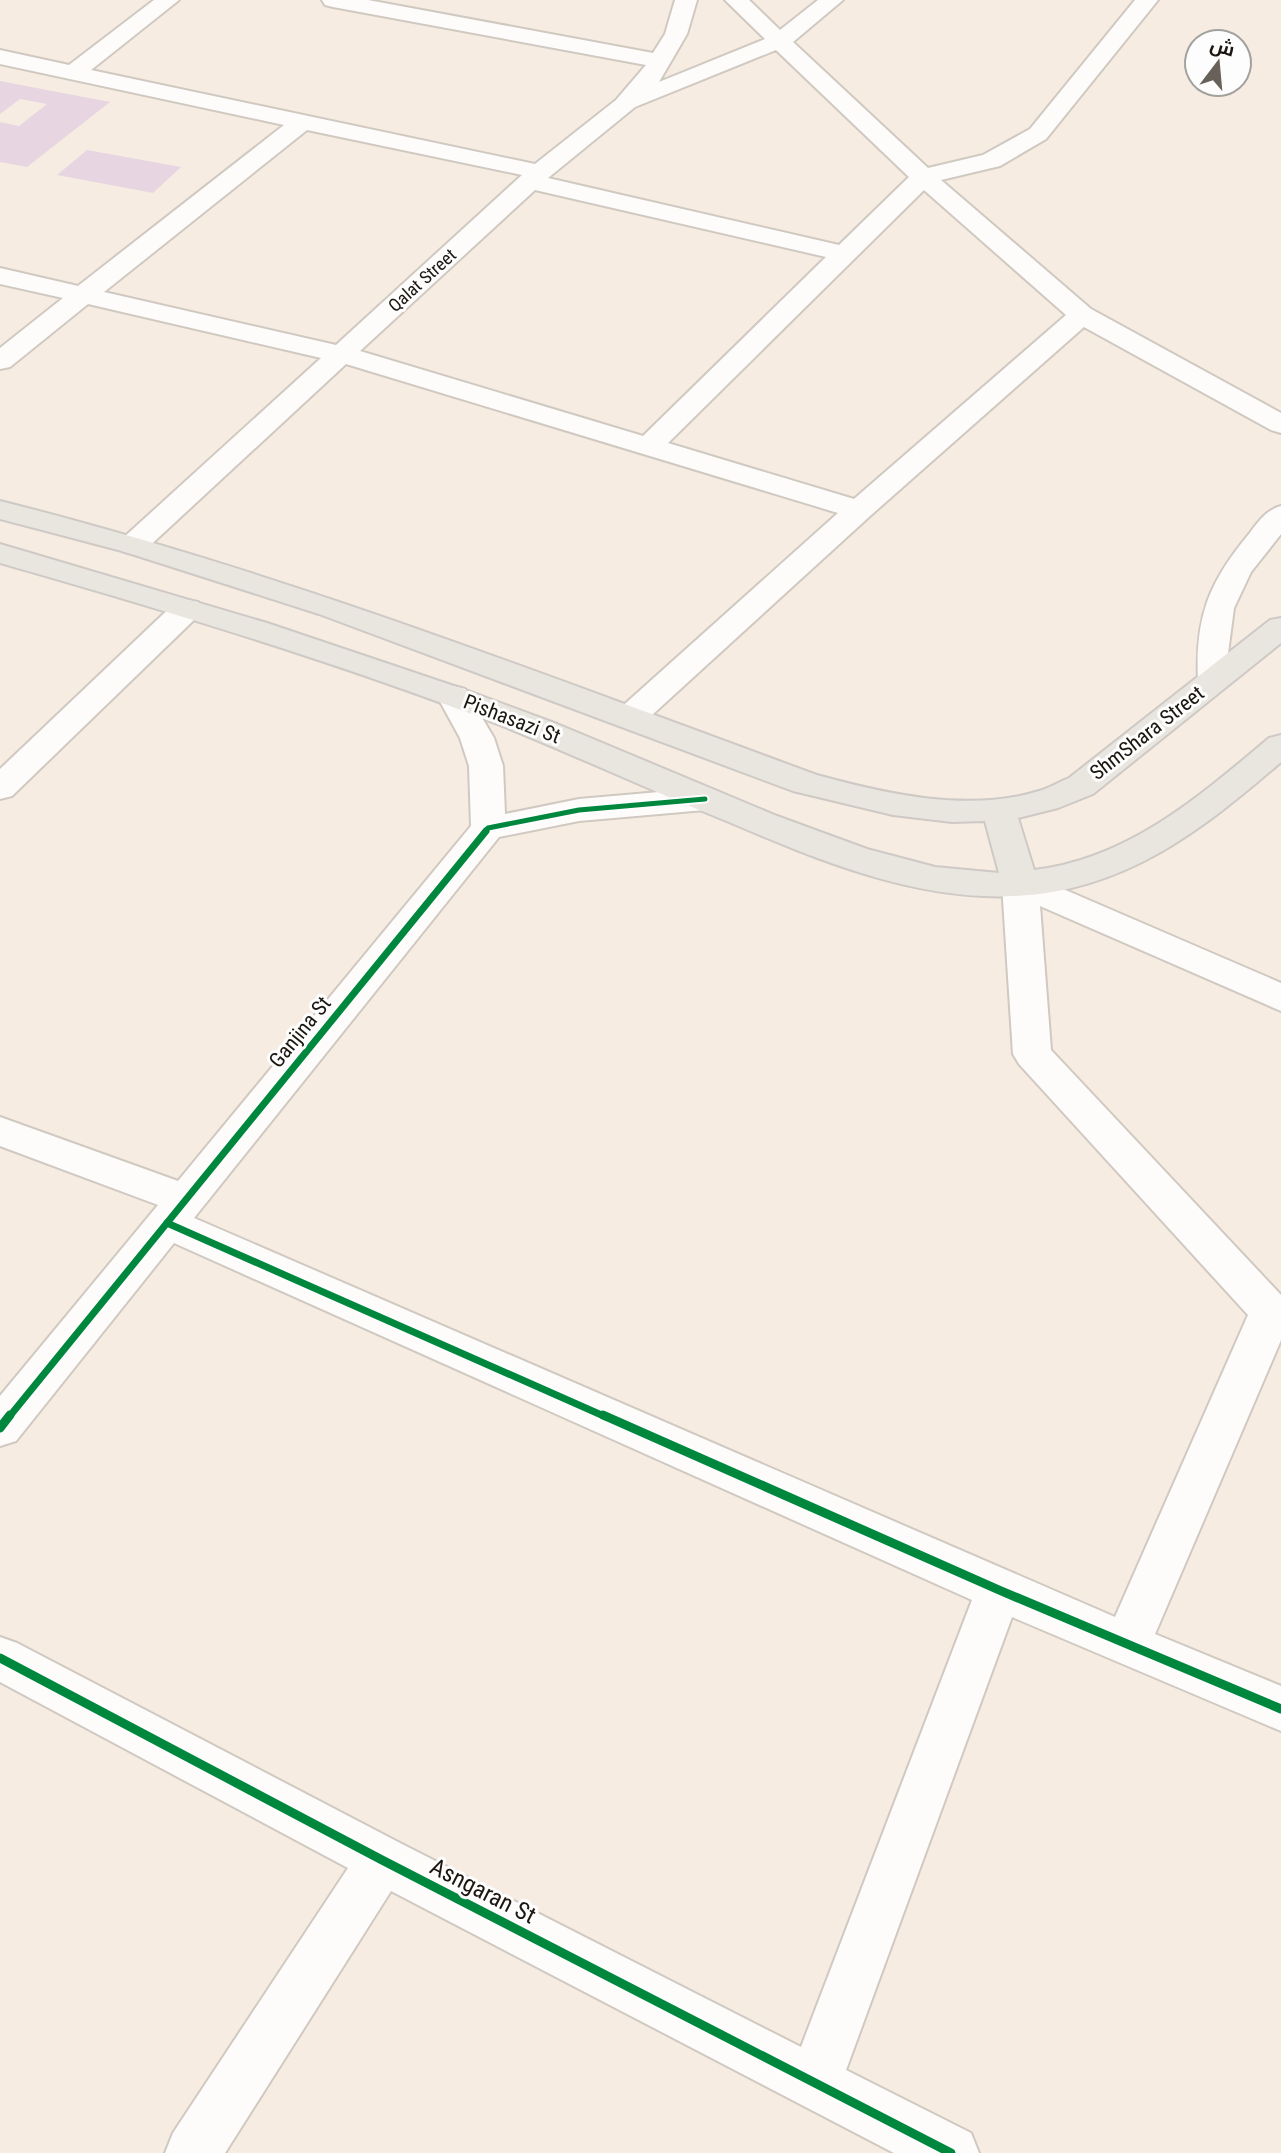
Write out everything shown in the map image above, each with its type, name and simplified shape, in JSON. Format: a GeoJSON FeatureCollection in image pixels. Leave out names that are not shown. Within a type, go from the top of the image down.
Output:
{"type":"FeatureCollection","features":[{"type":"Feature","properties":{"kind":"main road","name":"Pishasazi St"},"geometry":{"type":"LineString","coordinates":[[0,510],[133,545],[330,607],[629,718],[851,796],[912,807],[999,811]]}},
{"type":"Feature","properties":{"kind":"main road","name":"Pishasazi St"},"geometry":{"type":"LineString","coordinates":[[0,553],[187,609],[453,696],[835,851],[883,866],[955,882],[977,885],[1020,884]]}},
{"type":"Feature","properties":{"kind":"main road","name":"ShmShara Street"},"geometry":{"type":"LineString","coordinates":[[999,811],[1043,802],[1081,786],[1281,627]]}},
{"type":"Feature","properties":{"kind":"main road"},"geometry":{"type":"LineString","coordinates":[[999,811],[1020,884],[1066,878],[1102,868],[1138,853],[1200,813],[1281,745]]}},
{"type":"Feature","properties":{"kind":"street"},"geometry":{"type":"LineString","coordinates":[[71,74],[168,0]]}},
{"type":"Feature","properties":{"kind":"street"},"geometry":{"type":"LineString","coordinates":[[333,0],[660,61]]}},
{"type":"Feature","properties":{"kind":"street","name":"Qalat Street"},"geometry":{"type":"LineString","coordinates":[[133,545],[535,177],[624,105],[650,78],[676,34],[686,0]]}},
{"type":"Feature","properties":{"kind":"street"},"geometry":{"type":"LineString","coordinates":[[736,0],[924,176],[1032,274],[1082,315],[1281,424]]}},
{"type":"Feature","properties":{"kind":"street"},"geometry":{"type":"LineString","coordinates":[[624,105],[780,41],[832,0]]}},
{"type":"Feature","properties":{"kind":"street"},"geometry":{"type":"LineString","coordinates":[[648,447],[924,176],[991,161],[1038,134],[1147,0]]}},
{"type":"Feature","properties":{"kind":"street"},"geometry":{"type":"LineString","coordinates":[[0,57],[302,122],[845,254]]}},
{"type":"Feature","properties":{"kind":"street"},"geometry":{"type":"LineString","coordinates":[[0,361],[302,122]]}},
{"type":"Feature","properties":{"kind":"street"},"geometry":{"type":"LineString","coordinates":[[0,276],[341,354],[859,510]]}},
{"type":"Feature","properties":{"kind":"street"},"geometry":{"type":"LineString","coordinates":[[629,718],[859,510],[1082,315]]}},
{"type":"Feature","properties":{"kind":"street"},"geometry":{"type":"LineString","coordinates":[[1214,680],[1211,653],[1213,626],[1219,602],[1230,578],[1245,556],[1281,515]]}},
{"type":"Feature","properties":{"kind":"street"},"geometry":{"type":"LineString","coordinates":[[6,776],[187,609]]}},
{"type":"Feature","properties":{"kind":"street"},"geometry":{"type":"LineString","coordinates":[[453,696],[477,738],[486,766],[488,828],[579,810],[705,799]]}},
{"type":"Feature","properties":{"kind":"street","name":"Ganjina St"},"geometry":{"type":"LineString","coordinates":[[0,1428],[488,828]]}},
{"type":"Feature","properties":{"kind":"street"},"geometry":{"type":"LineString","coordinates":[[1127,1644],[1275,1318],[1032,1054],[1020,884],[1281,998]]}},
{"type":"Feature","properties":{"kind":"street"},"geometry":{"type":"LineString","coordinates":[[0,1131],[999,1590],[1281,1709]]}},
{"type":"Feature","properties":{"kind":"street"},"geometry":{"type":"LineString","coordinates":[[814,2083],[999,1590]]}},
{"type":"Feature","properties":{"kind":"street","name":"Asngaran St"},"geometry":{"type":"LineString","coordinates":[[0,1658],[382,1860],[951,2153]]}},
{"type":"Feature","properties":{"kind":"street"},"geometry":{"type":"LineString","coordinates":[[193,2153],[382,1860]]}},
{"type":"Feature","properties":{"kind":"building"},"geometry":{"type":"Polygon","coordinates":[[[0,81],[110,102],[27,167],[0,162],[0,122],[19,126],[47,104],[20,99],[0,114],[0,81]]]}},
{"type":"Feature","properties":{"kind":"building"},"geometry":{"type":"Polygon","coordinates":[[[87,150],[181,167],[153,193],[57,175],[87,150]]]}},
{"type":"Feature","properties":{"kind":"cycle path"},"geometry":{"type":"LineString","coordinates":[[0,1428],[488,828],[579,810],[705,799]]}},
{"type":"Feature","properties":{"kind":"cycle path"},"geometry":{"type":"LineString","coordinates":[[167,1223],[999,1590],[1281,1709]]}},
{"type":"Feature","properties":{"kind":"cycle path"},"geometry":{"type":"LineString","coordinates":[[0,1658],[382,1860],[951,2153]]}}]}
